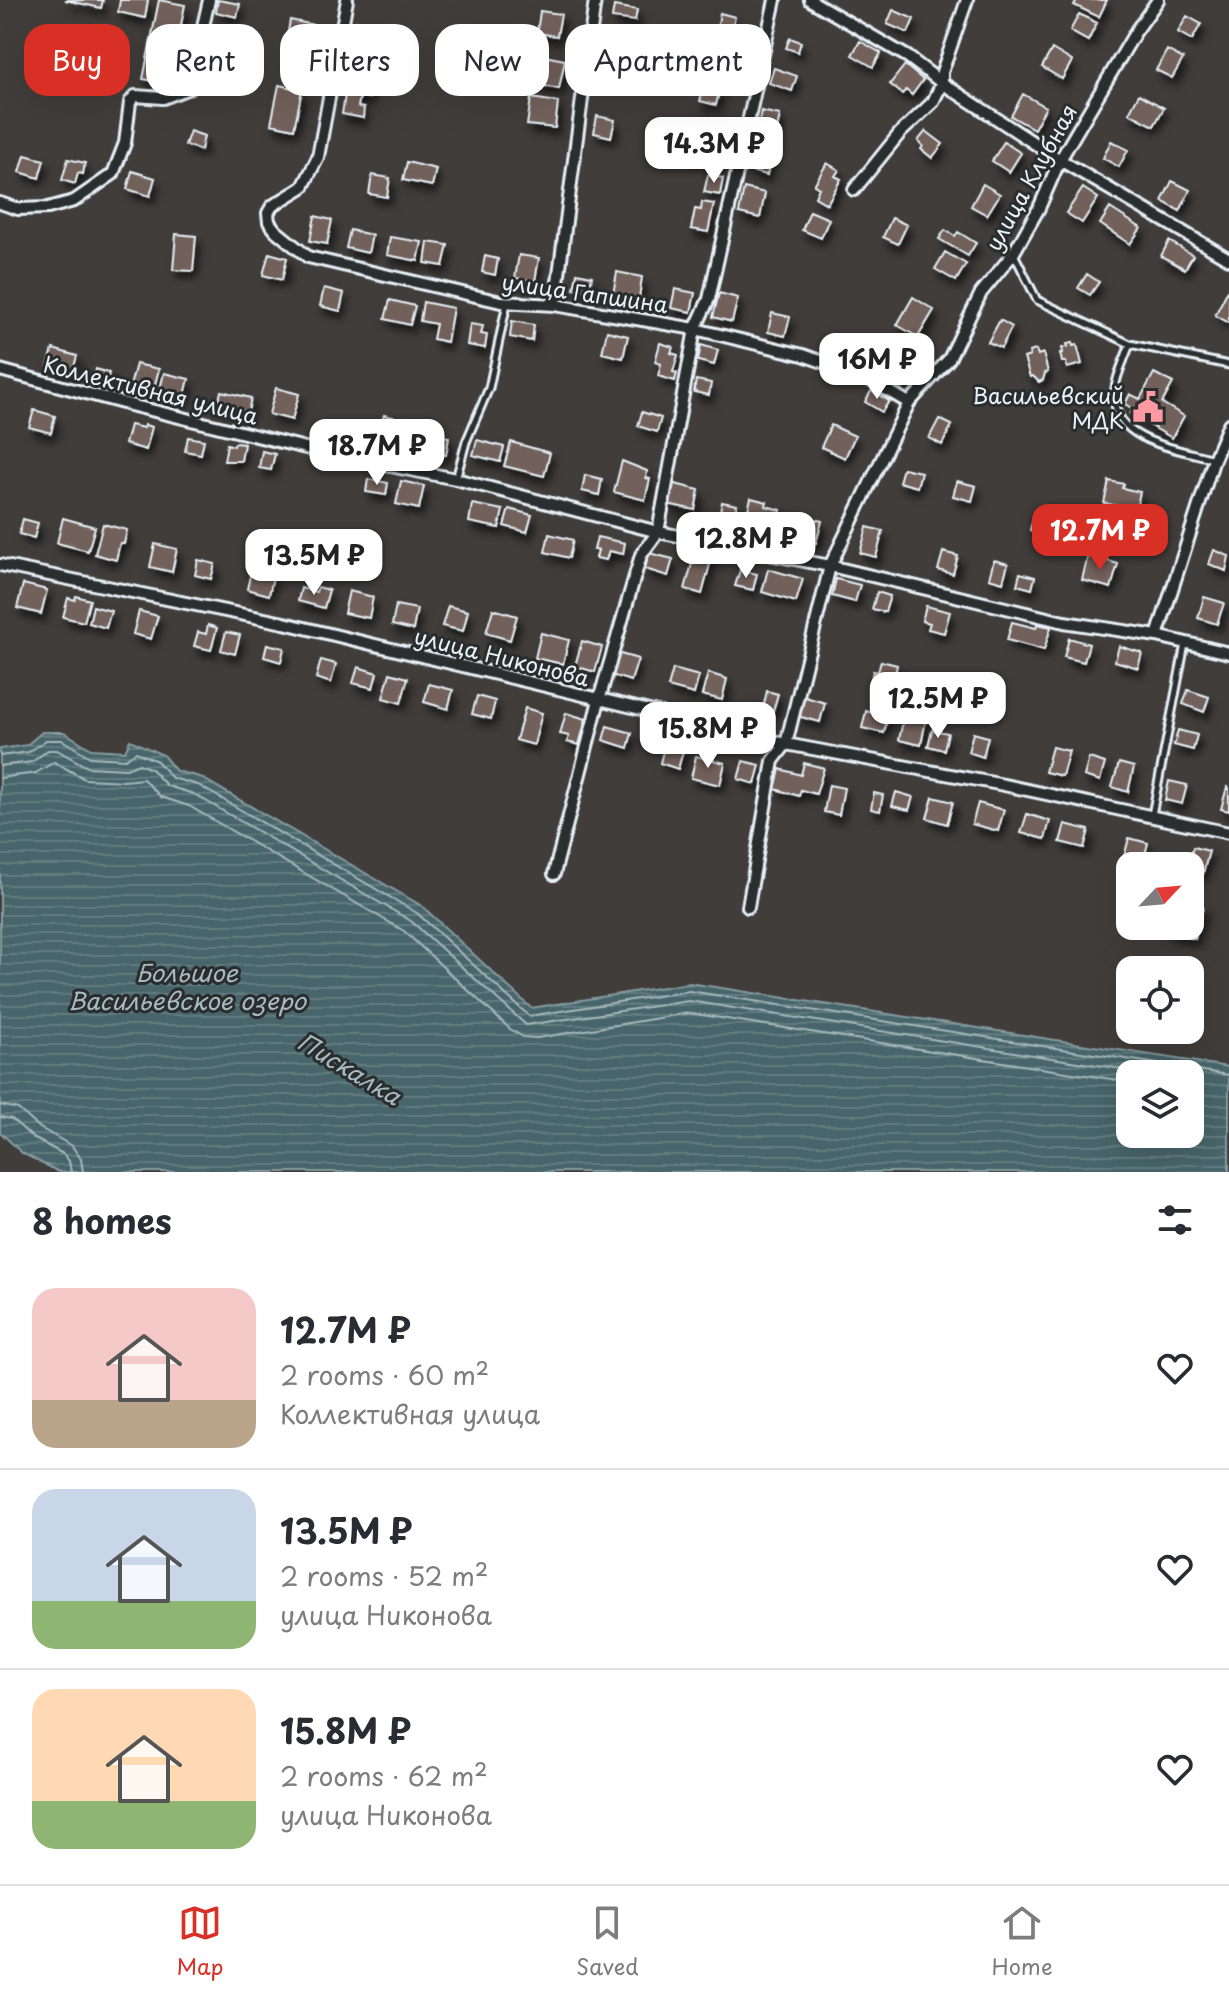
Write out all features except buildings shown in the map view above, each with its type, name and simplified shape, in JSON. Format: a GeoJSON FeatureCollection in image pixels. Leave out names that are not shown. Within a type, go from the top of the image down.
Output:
{"type":"FeatureCollection","features":[{"type":"Feature","properties":{"kind":"street"},"geometry":{"type":"LineString","coordinates":[[0,203],[18,209],[48,208],[74,201],[113,174],[125,143],[130,102],[135,96],[163,98],[189,88],[209,0]]}},
{"type":"Feature","properties":{"kind":"street","name":"улица Гапшина"},"geometry":{"type":"LineString","coordinates":[[347,0],[318,157],[303,187],[279,200],[268,213],[269,222],[276,231],[308,257],[507,302],[555,305],[695,329],[803,355],[863,376],[909,403]]}},
{"type":"Feature","properties":{"kind":"street"},"geometry":{"type":"LineString","coordinates":[[555,305],[595,0]]}},
{"type":"Feature","properties":{"kind":"street"},"geometry":{"type":"LineString","coordinates":[[554,874],[641,555],[658,532],[695,329],[709,299],[775,0]]}},
{"type":"Feature","properties":{"kind":"street"},"geometry":{"type":"LineString","coordinates":[[810,0],[908,57],[942,83],[1060,160],[1229,259]]}},
{"type":"Feature","properties":{"kind":"street"},"geometry":{"type":"LineString","coordinates":[[854,190],[900,133],[933,102],[942,83],[942,72],[967,0]]}},
{"type":"Feature","properties":{"kind":"street","name":"улица Клубная"},"geometry":{"type":"LineString","coordinates":[[748,907],[773,761],[786,744],[830,566],[909,403],[949,359],[981,293],[1013,254],[1039,208],[1060,160],[1136,31],[1158,0]]}},
{"type":"Feature","properties":{"kind":"street","name":"Коллективная улица"},"geometry":{"type":"LineString","coordinates":[[0,370],[330,454],[456,479],[658,532],[830,566],[1064,622],[1157,636],[1229,653]]}},
{"type":"Feature","properties":{"kind":"street"},"geometry":{"type":"LineString","coordinates":[[1157,636],[1214,459],[1229,424]]}},
{"type":"Feature","properties":{"kind":"street","name":"улица Никонова"},"geometry":{"type":"LineString","coordinates":[[0,565],[284,623],[786,744],[1152,815],[1229,833]]}},
{"type":"Feature","properties":{"kind":"lane"},"geometry":{"type":"LineString","coordinates":[[1013,254],[1037,300],[1130,344],[1229,365]]}},
{"type":"Feature","properties":{"kind":"lane"},"geometry":{"type":"LineString","coordinates":[[456,479],[466,442],[489,388],[507,302]]}},
{"type":"Feature","properties":{"kind":"lane"},"geometry":{"type":"LineString","coordinates":[[1130,344],[1116,382],[1114,400],[1126,428],[1137,436],[1214,459]]}},
{"type":"Feature","properties":{"kind":"lane"},"geometry":{"type":"LineString","coordinates":[[1152,815],[1185,643]]}},
{"type":"Feature","properties":{"kind":"water","name":"Большое Васильевское озеро"},"geometry":{"type":"Polygon","coordinates":[[[42,732],[64,732],[91,749],[125,751],[130,740],[163,755],[176,771],[200,777],[422,906],[531,1008],[689,983],[1184,1060],[1116,1060],[1116,1148],[1204,1148],[1204,1063],[1229,1067],[1229,1172],[59,1172],[22,1153],[0,1132],[0,749],[27,745],[42,732]]]}},
{"type":"Feature","properties":{"kind":"place","name":"Васильевский МДК"},"geometry":{"type":"Point","coordinates":[1148,407]}},
{"type":"Feature","properties":{"kind":"water label","name":"Пискалка"},"geometry":{"type":"Point","coordinates":[350,1068]}}]}
